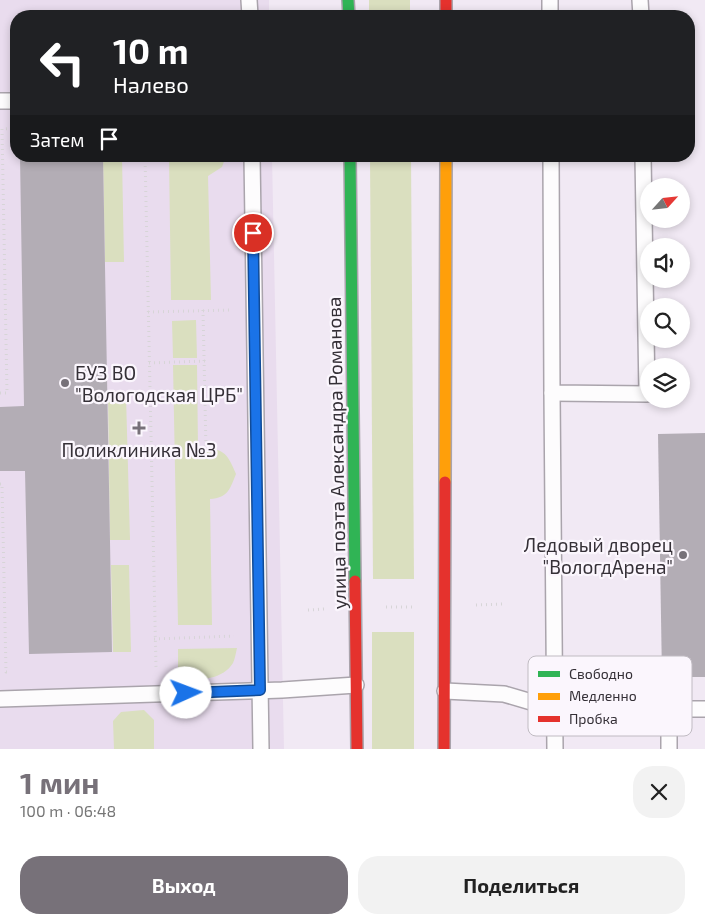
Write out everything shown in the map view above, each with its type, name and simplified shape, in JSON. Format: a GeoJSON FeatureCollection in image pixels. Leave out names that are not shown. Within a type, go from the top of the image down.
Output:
{"type":"FeatureCollection","features":[{"type":"Feature","properties":{"kind":"main road","name":"улица поэта Александра Романова"},"geometry":{"type":"LineString","coordinates":[[350,162],[357,749]]}},
{"type":"Feature","properties":{"kind":"main road"},"geometry":{"type":"LineString","coordinates":[[444,749],[446,162]]}},
{"type":"Feature","properties":{"kind":"lane"},"geometry":{"type":"LineString","coordinates":[[252,162],[262,749]]}},
{"type":"Feature","properties":{"kind":"lane"},"geometry":{"type":"LineString","coordinates":[[551,162],[554,656]]}},
{"type":"Feature","properties":{"kind":"lane"},"geometry":{"type":"LineString","coordinates":[[552,393],[647,394],[643,162]]}},
{"type":"Feature","properties":{"kind":"lane"},"geometry":{"type":"LineString","coordinates":[[0,698],[356,685]]}},
{"type":"Feature","properties":{"kind":"lane"},"geometry":{"type":"LineString","coordinates":[[445,691],[504,694],[528,701]]}},
{"type":"Feature","properties":{"kind":"lane"},"geometry":{"type":"LineString","coordinates":[[692,709],[705,709]]}},
{"type":"Feature","properties":{"kind":"lane"},"geometry":{"type":"LineString","coordinates":[[555,736],[555,749]]}},
{"type":"Feature","properties":{"kind":"lane"},"geometry":{"type":"LineString","coordinates":[[669,736],[669,749]]}},
{"type":"Feature","properties":{"kind":"path"},"geometry":{"type":"LineString","coordinates":[[0,393],[8,393],[2,129],[10,128]]}},
{"type":"Feature","properties":{"kind":"path"},"geometry":{"type":"LineString","coordinates":[[145,162],[156,667],[147,668]]}},
{"type":"Feature","properties":{"kind":"path"},"geometry":{"type":"LineString","coordinates":[[204,310],[206,448]]}},
{"type":"Feature","properties":{"kind":"path"},"geometry":{"type":"LineString","coordinates":[[148,312],[254,310]]}},
{"type":"Feature","properties":{"kind":"path"},"geometry":{"type":"LineString","coordinates":[[149,362],[205,361]]}},
{"type":"Feature","properties":{"kind":"path"},"geometry":{"type":"LineString","coordinates":[[0,484],[2,484],[6,672],[15,672]]}},
{"type":"Feature","properties":{"kind":"path"},"geometry":{"type":"LineString","coordinates":[[308,610],[355,607],[503,604]]}},
{"type":"Feature","properties":{"kind":"path"},"geometry":{"type":"LineString","coordinates":[[154,639],[259,636]]}},
{"type":"Feature","properties":{"kind":"shaded area","name":"Поликлиника №3"},"geometry":{"type":"Polygon","coordinates":[[[0,0],[269,0],[269,10],[10,10],[10,162],[272,162],[284,749],[0,749],[0,0]]]}},
{"type":"Feature","properties":{"kind":"green space"},"geometry":{"type":"Polygon","coordinates":[[[369,0],[410,0],[410,10],[369,10],[369,0]]]}},
{"type":"Feature","properties":{"kind":"green space"},"geometry":{"type":"Polygon","coordinates":[[[103,162],[122,162],[124,262],[105,262],[103,162]]]}},
{"type":"Feature","properties":{"kind":"green space"},"geometry":{"type":"Polygon","coordinates":[[[169,162],[224,162],[222,167],[208,176],[211,300],[171,300],[169,162]]]}},
{"type":"Feature","properties":{"kind":"green space"},"geometry":{"type":"Polygon","coordinates":[[[370,162],[411,162],[414,579],[373,579],[370,162]]]}},
{"type":"Feature","properties":{"kind":"green space"},"geometry":{"type":"Polygon","coordinates":[[[196,320],[197,358],[173,358],[172,321],[196,320]]]}},
{"type":"Feature","properties":{"kind":"green space"},"geometry":{"type":"Polygon","coordinates":[[[173,365],[197,365],[198,448],[223,452],[236,474],[225,495],[210,499],[212,625],[178,625],[173,365]]]}},
{"type":"Feature","properties":{"kind":"green space"},"geometry":{"type":"Polygon","coordinates":[[[108,396],[126,396],[130,540],[110,540],[108,396]]]}},
{"type":"Feature","properties":{"kind":"green space"},"geometry":{"type":"Polygon","coordinates":[[[111,565],[129,565],[131,652],[113,652],[111,565]]]}},
{"type":"Feature","properties":{"kind":"green space"},"geometry":{"type":"Polygon","coordinates":[[[372,632],[414,632],[414,749],[372,749],[372,632]]]}},
{"type":"Feature","properties":{"kind":"green space"},"geometry":{"type":"Polygon","coordinates":[[[237,648],[233,663],[222,673],[208,678],[178,680],[178,649],[237,648]]]}},
{"type":"Feature","properties":{"kind":"green space"},"geometry":{"type":"Polygon","coordinates":[[[144,710],[154,720],[154,749],[114,749],[113,721],[121,712],[144,710]]]}},
{"type":"Feature","properties":{"kind":"building","name":"БУЗ ВО \"Вологодская ЦРБ\""},"geometry":{"type":"Polygon","coordinates":[[[20,162],[103,162],[112,652],[29,654],[25,471],[0,471],[0,407],[24,406],[20,162]]]}},
{"type":"Feature","properties":{"kind":"building","name":"Ледовый дворец \"ВологдАрена\""},"geometry":{"type":"Polygon","coordinates":[[[705,433],[705,677],[692,677],[692,656],[662,656],[658,434],[705,433]]]}},
{"type":"Feature","properties":{"kind":"traffic: fast"},"geometry":{"type":"LineString","coordinates":[[348,0],[349,10]]}},
{"type":"Feature","properties":{"kind":"traffic: fast"},"geometry":{"type":"LineString","coordinates":[[350,162],[355,581]]}},
{"type":"Feature","properties":{"kind":"traffic: slow"},"geometry":{"type":"LineString","coordinates":[[445,482],[446,162]]}},
{"type":"Feature","properties":{"kind":"traffic: jam"},"geometry":{"type":"LineString","coordinates":[[446,0],[446,10]]}},
{"type":"Feature","properties":{"kind":"traffic: jam"},"geometry":{"type":"LineString","coordinates":[[444,749],[445,482]]}},
{"type":"Feature","properties":{"kind":"traffic: jam"},"geometry":{"type":"LineString","coordinates":[[355,581],[357,749]]}},
{"type":"Feature","properties":{"kind":"place","name":"БУЗ ВО \"Вологодская ЦРБ\""},"geometry":{"type":"Point","coordinates":[65,383]}},
{"type":"Feature","properties":{"kind":"place","name":"Поликлиника №3"},"geometry":{"type":"Point","coordinates":[139,428]}},
{"type":"Feature","properties":{"kind":"place","name":"Ледовый дворец \"ВологдАрена\""},"geometry":{"type":"Point","coordinates":[683,555]}},
{"type":"Feature","properties":{"kind":"route"},"geometry":{"type":"LineString","coordinates":[[186,693],[260,690],[253,233]]}}]}
